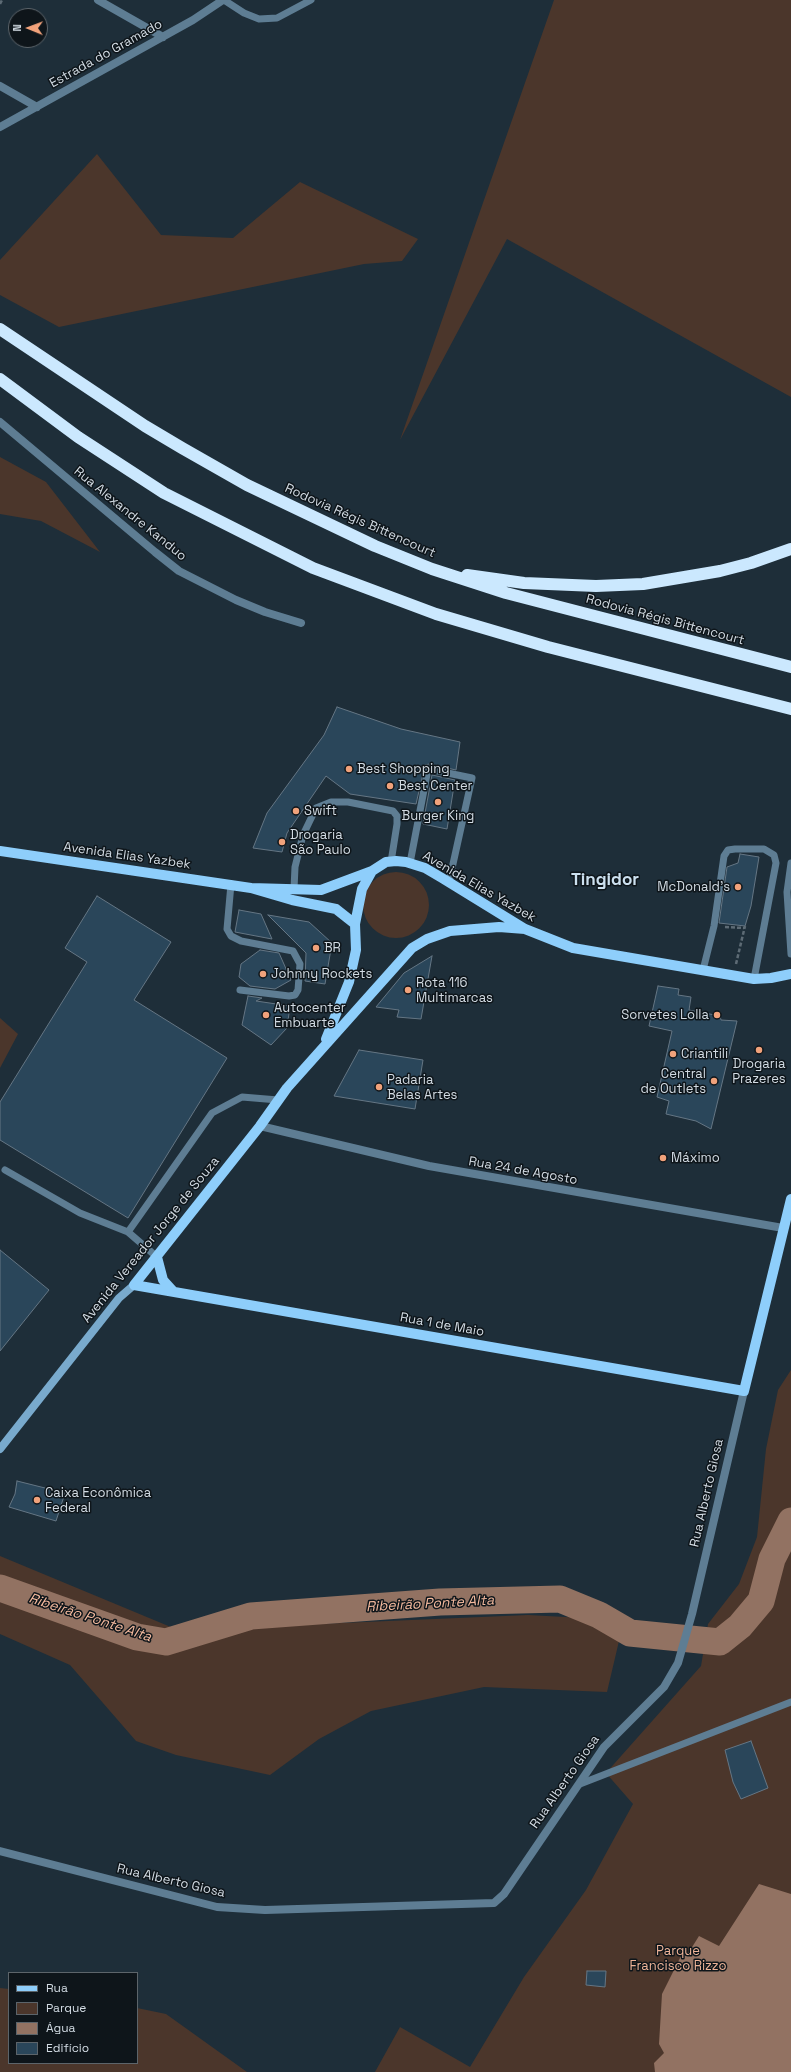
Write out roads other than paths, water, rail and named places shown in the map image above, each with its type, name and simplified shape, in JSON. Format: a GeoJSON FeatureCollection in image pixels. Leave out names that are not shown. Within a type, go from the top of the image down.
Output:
{"type":"FeatureCollection","features":[{"type":"Feature","properties":{"kind":"highway","name":"Rodovia Régis Bittencourt"},"geometry":{"type":"LineString","coordinates":[[0,329],[145,426],[240,481],[331,526],[432,569],[506,593],[791,667]]}},
{"type":"Feature","properties":{"kind":"highway"},"geometry":{"type":"LineString","coordinates":[[0,379],[78,437],[164,493],[313,568],[436,614],[548,647],[791,709]]}},
{"type":"Feature","properties":{"kind":"highway"},"geometry":{"type":"LineString","coordinates":[[432,569],[524,583],[596,586],[643,584],[720,572],[791,549]]}},
{"type":"Feature","properties":{"kind":"main road","name":"Avenida Elias Yazbek"},"geometry":{"type":"LineString","coordinates":[[0,850],[251,888],[292,900],[336,909],[354,924]]}},
{"type":"Feature","properties":{"kind":"main road","name":"Avenida Elias Yazbek"},"geometry":{"type":"LineString","coordinates":[[251,888],[321,890],[330,888],[372,871],[382,864],[392,862],[410,863],[425,868],[525,929],[573,948],[754,978],[771,978],[791,974]]}},
{"type":"Feature","properties":{"kind":"main road","name":"Avenida Vereador Jorge de Souza"},"geometry":{"type":"LineString","coordinates":[[322,1046],[349,982],[357,939],[354,924],[362,889],[372,871]]}},
{"type":"Feature","properties":{"kind":"main road","name":"Avenida Vereador Jorge de Souza"},"geometry":{"type":"LineString","coordinates":[[0,1450],[119,1298],[134,1285],[322,1046],[412,948],[427,939],[450,931],[499,927],[525,929]]}},
{"type":"Feature","properties":{"kind":"main road","name":"Rua Alberto Giosa"},"geometry":{"type":"LineString","coordinates":[[744,1391],[791,1199]]}},
{"type":"Feature","properties":{"kind":"main road"},"geometry":{"type":"LineString","coordinates":[[156,1257],[163,1280],[173,1291]]}},
{"type":"Feature","properties":{"kind":"main road","name":"Rua 1 de Maio"},"geometry":{"type":"LineString","coordinates":[[134,1285],[744,1391]]}},
{"type":"Feature","properties":{"kind":"street"},"geometry":{"type":"LineString","coordinates":[[98,0],[163,37]]}},
{"type":"Feature","properties":{"kind":"street","name":"Estrada do Gramado"},"geometry":{"type":"LineString","coordinates":[[0,127],[163,37],[224,0]]}},
{"type":"Feature","properties":{"kind":"street"},"geometry":{"type":"LineString","coordinates":[[0,86],[37,107]]}},
{"type":"Feature","properties":{"kind":"street","name":"Rua Alexandre Kanduo"},"geometry":{"type":"LineString","coordinates":[[0,422],[179,571],[236,600],[265,612],[301,622]]}},
{"type":"Feature","properties":{"kind":"street","name":"Rua 24 de Agosto"},"geometry":{"type":"LineString","coordinates":[[260,1126],[432,1167],[783,1228]]}},
{"type":"Feature","properties":{"kind":"street","name":"Rua Alberto Giosa"},"geometry":{"type":"LineString","coordinates":[[0,1851],[217,1907],[265,1910],[494,1903],[504,1894],[604,1747],[664,1687],[678,1664],[692,1614],[744,1391]]}},
{"type":"Feature","properties":{"kind":"lane"},"geometry":{"type":"LineString","coordinates":[[224,0],[244,13],[259,19],[276,18],[311,0]]}},
{"type":"Feature","properties":{"kind":"lane"},"geometry":{"type":"LineString","coordinates":[[410,863],[428,769],[472,778],[449,882]]}},
{"type":"Feature","properties":{"kind":"lane"},"geometry":{"type":"LineString","coordinates":[[294,889],[295,867],[303,835],[316,808],[331,802],[348,802],[393,811],[397,816],[397,824],[392,862]]}},
{"type":"Feature","properties":{"kind":"lane"},"geometry":{"type":"LineString","coordinates":[[703,970],[714,926],[724,856],[728,850],[735,848],[764,850],[774,854],[776,863],[754,978]]}},
{"type":"Feature","properties":{"kind":"lane"},"geometry":{"type":"LineString","coordinates":[[791,863],[787,892],[791,954]]}},
{"type":"Feature","properties":{"kind":"lane"},"geometry":{"type":"LineString","coordinates":[[231,884],[227,929],[231,936],[242,941],[293,951],[300,964],[298,990],[295,995],[289,996],[240,990]]}},
{"type":"Feature","properties":{"kind":"lane"},"geometry":{"type":"LineString","coordinates":[[128,1232],[212,1113],[242,1097],[278,1100]]}},
{"type":"Feature","properties":{"kind":"lane"},"geometry":{"type":"LineString","coordinates":[[5,1170],[80,1213],[128,1232],[156,1257]]}},
{"type":"Feature","properties":{"kind":"lane"},"geometry":{"type":"LineString","coordinates":[[580,1784],[791,1702]]}},
{"type":"Feature","properties":{"kind":"water"},"geometry":{"type":"Polygon","coordinates":[[[759,1884],[791,1894],[791,2072],[655,2072],[654,2063],[664,2053],[659,2044],[662,1994],[683,1952],[689,1952],[699,1936],[719,1946],[759,1884]]]}},
{"type":"Feature","properties":{"kind":"waterway","name":"Ribeirão Ponte Alta"},"geometry":{"type":"LineString","coordinates":[[0,1588],[137,1637],[166,1642],[251,1616],[440,1602],[560,1599],[599,1615],[630,1633],[720,1642],[740,1626],[761,1601],[772,1559],[791,1521]]}},
{"type":"Feature","properties":{"kind":"place","name":"Best Shopping"},"geometry":{"type":"Point","coordinates":[349,769]}},
{"type":"Feature","properties":{"kind":"place","name":"Best Center"},"geometry":{"type":"Point","coordinates":[390,786]}},
{"type":"Feature","properties":{"kind":"place","name":"Burger King"},"geometry":{"type":"Point","coordinates":[438,802]}},
{"type":"Feature","properties":{"kind":"place","name":"Swift"},"geometry":{"type":"Point","coordinates":[296,811]}},
{"type":"Feature","properties":{"kind":"place","name":"Drogaria São Paulo"},"geometry":{"type":"Point","coordinates":[282,842]}},
{"type":"Feature","properties":{"kind":"place","name":"McDonald's"},"geometry":{"type":"Point","coordinates":[738,887]}},
{"type":"Feature","properties":{"kind":"place","name":"BR"},"geometry":{"type":"Point","coordinates":[316,948]}},
{"type":"Feature","properties":{"kind":"place","name":"Johnny Rockets"},"geometry":{"type":"Point","coordinates":[263,974]}},
{"type":"Feature","properties":{"kind":"place","name":"Rota 116 Multimarcas"},"geometry":{"type":"Point","coordinates":[408,990]}},
{"type":"Feature","properties":{"kind":"place","name":"Autocenter Embuarte"},"geometry":{"type":"Point","coordinates":[266,1015]}},
{"type":"Feature","properties":{"kind":"place","name":"Sorvetes Lolla"},"geometry":{"type":"Point","coordinates":[717,1015]}},
{"type":"Feature","properties":{"kind":"place","name":"Drogaria Prazeres"},"geometry":{"type":"Point","coordinates":[759,1050]}},
{"type":"Feature","properties":{"kind":"place","name":"Criantili"},"geometry":{"type":"Point","coordinates":[673,1054]}},
{"type":"Feature","properties":{"kind":"place","name":"Central de Outlets"},"geometry":{"type":"Point","coordinates":[714,1081]}},
{"type":"Feature","properties":{"kind":"place","name":"Padaria Belas Artes"},"geometry":{"type":"Point","coordinates":[379,1087]}},
{"type":"Feature","properties":{"kind":"place","name":"Máximo"},"geometry":{"type":"Point","coordinates":[663,1158]}},
{"type":"Feature","properties":{"kind":"place","name":"Caixa Econômica Federal"},"geometry":{"type":"Point","coordinates":[37,1500]}},
{"type":"Feature","properties":{"kind":"district","name":"Tingidor"},"geometry":{"type":"Point","coordinates":[605,880]}},
{"type":"Feature","properties":{"kind":"park label","name":"Parque Francisco Rizzo"},"geometry":{"type":"Point","coordinates":[678,1958]}}]}
